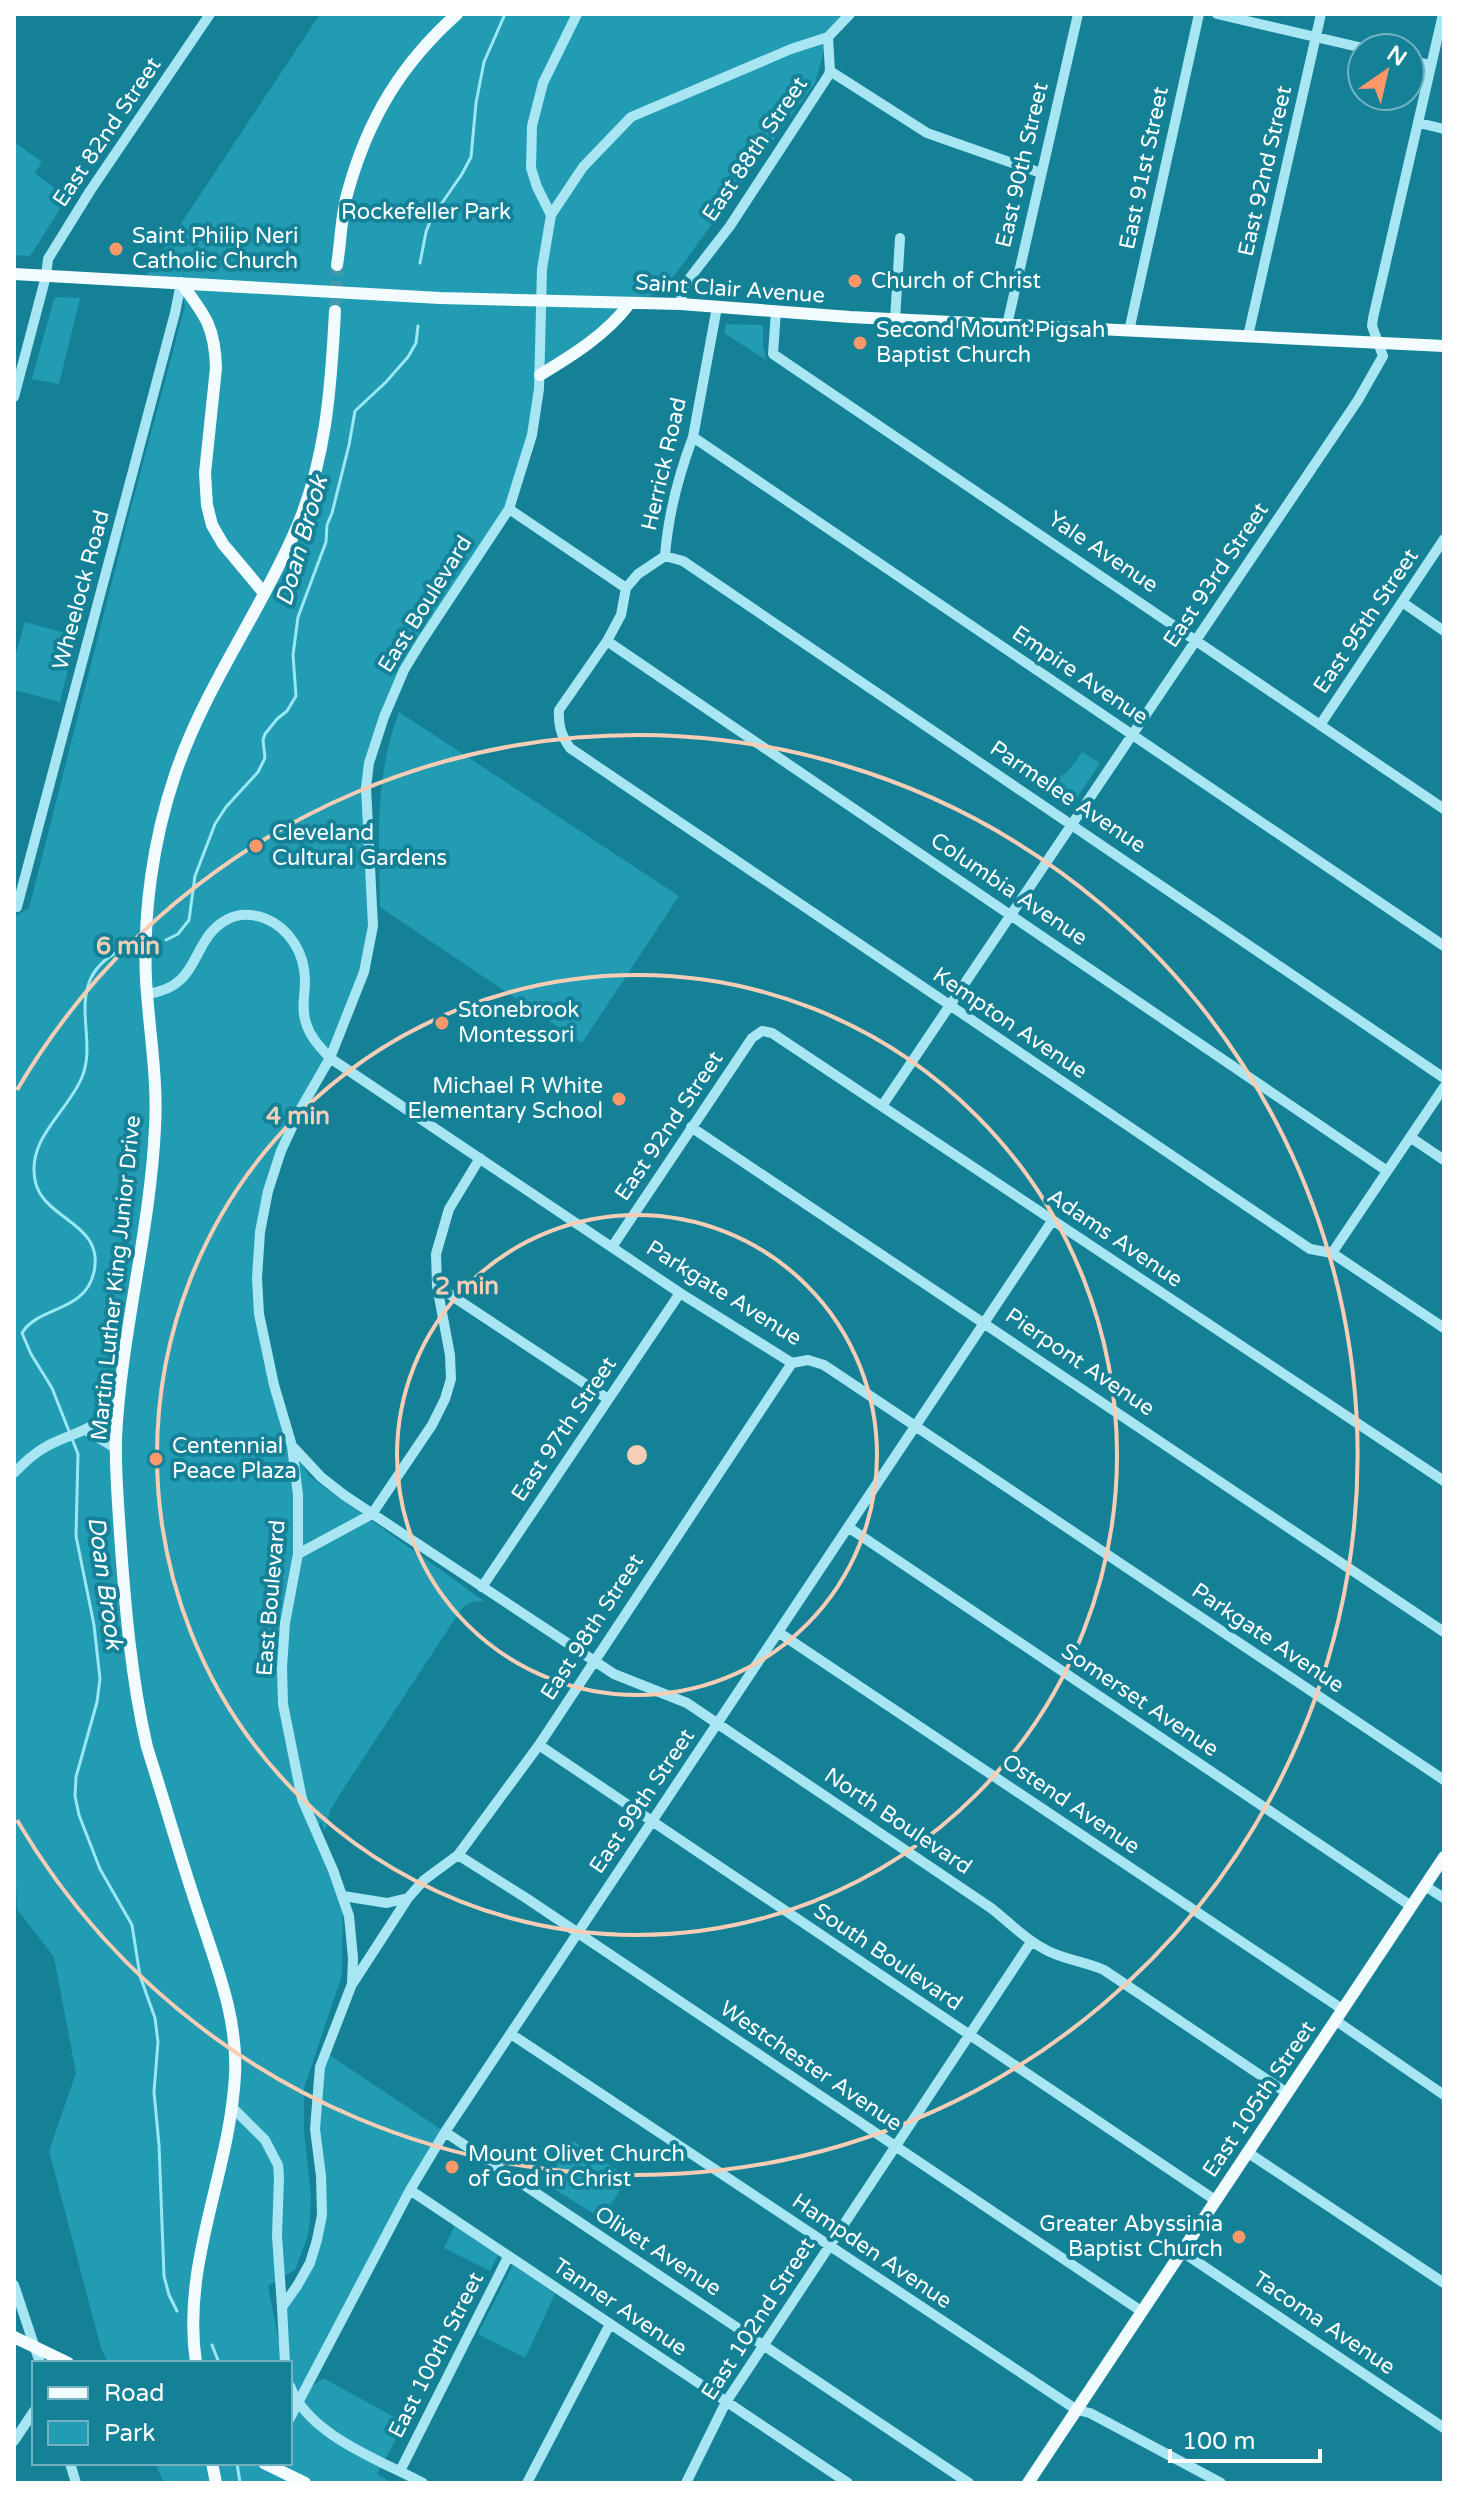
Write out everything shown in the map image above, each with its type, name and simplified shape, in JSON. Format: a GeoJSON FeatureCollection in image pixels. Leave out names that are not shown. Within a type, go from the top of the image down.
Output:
{"type":"FeatureCollection","features":[{"type":"Feature","properties":{"kind":"main road"},"geometry":{"type":"LineString","coordinates":[[337,265],[347,193],[375,118],[399,76],[457,14]]}},
{"type":"Feature","properties":{"kind":"main road","name":"Saint Clair Avenue"},"geometry":{"type":"LineString","coordinates":[[14,274],[440,298],[681,304],[895,320],[1444,346]]}},
{"type":"Feature","properties":{"kind":"main road"},"geometry":{"type":"LineString","coordinates":[[181,283],[207,319],[215,351],[205,473],[210,516],[223,544],[264,593]]}},
{"type":"Feature","properties":{"kind":"main road"},"geometry":{"type":"LineString","coordinates":[[540,375],[591,341],[619,318],[630,303]]}},
{"type":"Feature","properties":{"kind":"main road","name":"Martin Luther King Junior Drive"},"geometry":{"type":"LineString","coordinates":[[196,2359],[194,2308],[197,2265],[233,2108],[235,2049],[226,1993],[147,1747],[139,1710],[124,1590],[117,1449],[120,1397],[153,1163],[155,1129],[146,933],[158,835],[175,775],[207,701],[298,525],[322,448],[331,390],[335,311]]}},
{"type":"Feature","properties":{"kind":"main road","name":"East 105th Street"},"geometry":{"type":"LineString","coordinates":[[1028,2483],[1444,1857]]}},
{"type":"Feature","properties":{"kind":"main road"},"geometry":{"type":"LineString","coordinates":[[14,2337],[64,2361]]}},
{"type":"Feature","properties":{"kind":"main road"},"geometry":{"type":"LineString","coordinates":[[269,2465],[305,2483]]}},
{"type":"Feature","properties":{"kind":"street","name":"East 82nd Street"},"geometry":{"type":"LineString","coordinates":[[14,397],[48,259],[90,191],[210,14]]}},
{"type":"Feature","properties":{"kind":"street"},"geometry":{"type":"LineString","coordinates":[[551,215],[533,175],[532,126],[543,83],[577,14]]}},
{"type":"Feature","properties":{"kind":"street"},"geometry":{"type":"LineString","coordinates":[[828,37],[850,14]]}},
{"type":"Feature","properties":{"kind":"street","name":"East 90th Street"},"geometry":{"type":"LineString","coordinates":[[1007,325],[1078,14]]}},
{"type":"Feature","properties":{"kind":"street","name":"East 91st Street"},"geometry":{"type":"LineString","coordinates":[[1129,331],[1199,14]]}},
{"type":"Feature","properties":{"kind":"street"},"geometry":{"type":"LineString","coordinates":[[1217,14],[1346,44]]}},
{"type":"Feature","properties":{"kind":"street","name":"East 92nd Street"},"geometry":{"type":"LineString","coordinates":[[1248,336],[1321,14]]}},
{"type":"Feature","properties":{"kind":"street","name":"East 93rd Street"},"geometry":{"type":"LineString","coordinates":[[882,1106],[1358,400],[1383,356],[1372,326],[1373,318],[1443,14]]}},
{"type":"Feature","properties":{"kind":"street","name":"East Boulevard"},"geometry":{"type":"LineString","coordinates":[[282,2307],[303,2277],[317,2240],[322,2204],[315,2129],[317,2090],[327,2046],[352,1984],[351,1931],[343,1896],[302,1799],[283,1704],[285,1623],[298,1554],[298,1495],[292,1446],[274,1385],[259,1314],[257,1278],[260,1232],[268,1191],[281,1151],[330,1058],[360,984],[373,926],[366,787],[369,763],[404,670],[509,509],[532,435],[540,375],[543,258],[551,215],[589,159],[631,117],[791,49],[828,37]]}},
{"type":"Feature","properties":{"kind":"street","name":"East 88th Street"},"geometry":{"type":"LineString","coordinates":[[681,304],[682,288],[730,226],[830,71],[828,37]]}},
{"type":"Feature","properties":{"kind":"street"},"geometry":{"type":"LineString","coordinates":[[1426,64],[1430,65]]}},
{"type":"Feature","properties":{"kind":"street"},"geometry":{"type":"LineString","coordinates":[[830,71],[927,133],[1041,173]]}},
{"type":"Feature","properties":{"kind":"street"},"geometry":{"type":"LineString","coordinates":[[1419,123],[1444,129]]}},
{"type":"Feature","properties":{"kind":"street"},"geometry":{"type":"LineString","coordinates":[[895,320],[900,238]]}},
{"type":"Feature","properties":{"kind":"street","name":"Wheelock Road"},"geometry":{"type":"LineString","coordinates":[[16,907],[181,283]]}},
{"type":"Feature","properties":{"kind":"street","name":"Herrick Road"},"geometry":{"type":"LineString","coordinates":[[626,588],[638,574],[665,556],[667,533],[693,437],[717,307]]}},
{"type":"Feature","properties":{"kind":"street","name":"Yale Avenue"},"geometry":{"type":"LineString","coordinates":[[776,311],[773,354],[1444,809]]}},
{"type":"Feature","properties":{"kind":"street","name":"Empire Avenue"},"geometry":{"type":"LineString","coordinates":[[693,437],[1444,946]]}},
{"type":"Feature","properties":{"kind":"street"},"geometry":{"type":"LineString","coordinates":[[509,509],[626,588],[621,615],[607,641]]}},
{"type":"Feature","properties":{"kind":"street","name":"East 95th Street"},"geometry":{"type":"LineString","coordinates":[[1320,725],[1444,539]]}},
{"type":"Feature","properties":{"kind":"street","name":"Parmelee Avenue"},"geometry":{"type":"LineString","coordinates":[[665,556],[683,561],[1444,1078]]}},
{"type":"Feature","properties":{"kind":"street"},"geometry":{"type":"LineString","coordinates":[[1402,602],[1444,631]]}},
{"type":"Feature","properties":{"kind":"street","name":"Kempton Avenue"},"geometry":{"type":"LineString","coordinates":[[607,641],[559,710],[562,736],[570,748],[1310,1249],[1332,1253],[1444,1328]]}},
{"type":"Feature","properties":{"kind":"street","name":"Columbia Avenue"},"geometry":{"type":"LineString","coordinates":[[607,641],[1387,1171]]}},
{"type":"Feature","properties":{"kind":"street","name":"Parkgate Avenue"},"geometry":{"type":"LineString","coordinates":[[147,994],[168,990],[178,984],[210,933],[223,922],[244,914],[265,919],[288,934],[300,954],[305,979],[305,1023],[314,1040],[330,1058],[680,1293],[792,1363],[808,1360],[824,1365],[1444,1780]]}},
{"type":"Feature","properties":{"kind":"street","name":"East 92nd Street"},"geometry":{"type":"LineString","coordinates":[[612,1247],[752,1038],[762,1031]]}},
{"type":"Feature","properties":{"kind":"street","name":"Adams Avenue"},"geometry":{"type":"LineString","coordinates":[[762,1031],[772,1033],[1444,1481]]}},
{"type":"Feature","properties":{"kind":"street"},"geometry":{"type":"LineString","coordinates":[[1332,1253],[1444,1087]]}},
{"type":"Feature","properties":{"kind":"street","name":"Pierpont Avenue"},"geometry":{"type":"LineString","coordinates":[[691,1127],[1444,1632]]}},
{"type":"Feature","properties":{"kind":"street"},"geometry":{"type":"LineString","coordinates":[[1410,1137],[1444,1160]]}},
{"type":"Feature","properties":{"kind":"street"},"geometry":{"type":"LineString","coordinates":[[298,1554],[372,1514],[432,1425],[451,1379],[450,1355],[437,1286],[436,1254],[442,1226],[480,1158]]}},
{"type":"Feature","properties":{"kind":"street","name":"East 99th Street"},"geometry":{"type":"LineString","coordinates":[[292,2414],[410,2190],[445,2132],[1052,1221]]}},
{"type":"Feature","properties":{"kind":"street"},"geometry":{"type":"LineString","coordinates":[[437,1286],[608,1399]]}},
{"type":"Feature","properties":{"kind":"street","name":"East 97th Street"},"geometry":{"type":"LineString","coordinates":[[482,1587],[680,1293]]}},
{"type":"Feature","properties":{"kind":"street","name":"East 98th Street"},"geometry":{"type":"LineString","coordinates":[[352,1984],[408,1898],[424,1880],[458,1855],[539,1745],[792,1363]]}},
{"type":"Feature","properties":{"kind":"street"},"geometry":{"type":"LineString","coordinates":[[14,1473],[34,1454],[57,1441],[83,1432],[106,1415],[120,1397]]}},
{"type":"Feature","properties":{"kind":"street"},"geometry":{"type":"LineString","coordinates":[[83,1432],[117,1449]]}},
{"type":"Feature","properties":{"kind":"street","name":"North Boulevard"},"geometry":{"type":"LineString","coordinates":[[292,1446],[321,1477],[372,1514],[593,1661],[628,1681],[687,1703],[991,1908],[1031,1942],[1072,1961],[1092,1964],[1104,1970],[1287,2093]]}},
{"type":"Feature","properties":{"kind":"street","name":"Somerset Avenue"},"geometry":{"type":"LineString","coordinates":[[848,1527],[1411,1906]]}},
{"type":"Feature","properties":{"kind":"street","name":"Ostend Avenue"},"geometry":{"type":"LineString","coordinates":[[778,1632],[1339,2015],[1444,2095]]}},
{"type":"Feature","properties":{"kind":"street","name":"South Boulevard"},"geometry":{"type":"LineString","coordinates":[[539,1745],[1215,2200]]}},
{"type":"Feature","properties":{"kind":"street","name":"Westchester Avenue"},"geometry":{"type":"LineString","coordinates":[[458,1855],[1141,2311]]}},
{"type":"Feature","properties":{"kind":"street"},"geometry":{"type":"LineString","coordinates":[[1425,1886],[1444,1898]]}},
{"type":"Feature","properties":{"kind":"street"},"geometry":{"type":"LineString","coordinates":[[343,1896],[387,1903],[408,1898]]}},
{"type":"Feature","properties":{"kind":"street","name":"East 102nd Street"},"geometry":{"type":"LineString","coordinates":[[686,2483],[726,2402],[1031,1942]]}},
{"type":"Feature","properties":{"kind":"street","name":"Hampden Avenue"},"geometry":{"type":"LineString","coordinates":[[511,2034],[1077,2410],[1090,2413],[1221,2483]]}},
{"type":"Feature","properties":{"kind":"street"},"geometry":{"type":"LineString","coordinates":[[233,2108],[265,2140],[278,2165],[278,2258],[285,2361]]}},
{"type":"Feature","properties":{"kind":"street","name":"Olivet Avenue"},"geometry":{"type":"LineString","coordinates":[[445,2132],[969,2483]]}},
{"type":"Feature","properties":{"kind":"street"},"geometry":{"type":"LineString","coordinates":[[1247,2152],[1444,2283]]}},
{"type":"Feature","properties":{"kind":"street","name":"Tanner Avenue"},"geometry":{"type":"LineString","coordinates":[[410,2190],[848,2483]]}},
{"type":"Feature","properties":{"kind":"street","name":"Tacoma Avenue"},"geometry":{"type":"LineString","coordinates":[[1181,2251],[1444,2428]]}},
{"type":"Feature","properties":{"kind":"street","name":"East 100th Street"},"geometry":{"type":"LineString","coordinates":[[400,2471],[508,2257]]}},
{"type":"Feature","properties":{"kind":"street"},"geometry":{"type":"LineString","coordinates":[[14,2285],[39,2361]]}},
{"type":"Feature","properties":{"kind":"street"},"geometry":{"type":"LineString","coordinates":[[527,2483],[610,2324]]}},
{"type":"Feature","properties":{"kind":"street"},"geometry":{"type":"LineString","coordinates":[[292,2390],[298,2403],[339,2439],[423,2483]]}},
{"type":"Feature","properties":{"kind":"street"},"geometry":{"type":"LineString","coordinates":[[14,2441],[32,2414]]}},
{"type":"Feature","properties":{"kind":"green space","name":"Rockefeller Park"},"geometry":{"type":"Polygon","coordinates":[[[320,14],[850,14],[828,37],[815,83],[663,291],[630,303],[540,374],[524,466],[493,533],[404,670],[369,763],[372,875],[364,972],[281,1151],[260,1232],[261,1326],[292,1446],[309,1476],[484,1601],[472,1602],[462,1608],[340,1794],[330,1811],[325,1831],[321,1822],[315,1829],[343,1896],[342,1975],[304,2088],[304,2131],[311,2195],[307,2238],[295,2270],[268,2286],[283,2361],[107,2361],[49,2151],[76,2073],[54,1957],[17,1909],[14,1826],[14,917],[29,908],[185,306],[180,283],[143,281],[320,14]]]}},
{"type":"Feature","properties":{"kind":"green space"},"geometry":{"type":"Polygon","coordinates":[[[14,142],[42,162],[35,173],[67,198],[30,256],[14,255],[14,142]]]}},
{"type":"Feature","properties":{"kind":"green space"},"geometry":{"type":"Polygon","coordinates":[[[80,298],[59,384],[32,379],[54,299],[80,298]]]}},
{"type":"Feature","properties":{"kind":"green space"},"geometry":{"type":"Polygon","coordinates":[[[726,324],[763,325],[766,360],[724,333],[726,324]]]}},
{"type":"Feature","properties":{"kind":"green space"},"geometry":{"type":"Polygon","coordinates":[[[25,622],[76,636],[60,702],[14,690],[14,661],[25,622]]]}},
{"type":"Feature","properties":{"kind":"green space"},"geometry":{"type":"Polygon","coordinates":[[[399,712],[679,896],[582,1043],[380,907],[382,785],[385,761],[399,712]]]}},
{"type":"Feature","properties":{"kind":"green space"},"geometry":{"type":"Polygon","coordinates":[[[1082,752],[1100,763],[1070,808],[1039,787],[1045,780],[1067,772],[1082,752]]]}},
{"type":"Feature","properties":{"kind":"green space"},"geometry":{"type":"Polygon","coordinates":[[[325,2052],[445,2132],[306,2391],[323,2378],[405,2423],[377,2474],[392,2483],[164,2483],[156,2465],[292,2465],[292,2401],[296,2398],[292,2390],[292,2361],[285,2361],[282,2307],[291,2295],[320,2227],[315,2129],[325,2052]]]}},
{"type":"Feature","properties":{"kind":"green space"},"geometry":{"type":"Polygon","coordinates":[[[573,2141],[628,2177],[602,2219],[545,2183],[573,2141]]]}},
{"type":"Feature","properties":{"kind":"green space"},"geometry":{"type":"Polygon","coordinates":[[[455,2225],[498,2255],[490,2271],[444,2248],[455,2225]]]}},
{"type":"Feature","properties":{"kind":"green space"},"geometry":{"type":"Polygon","coordinates":[[[513,2265],[555,2294],[525,2358],[478,2334],[513,2265]]]}},
{"type":"Feature","properties":{"kind":"waterway","name":"Doan Brook"},"geometry":{"type":"LineString","coordinates":[[420,263],[431,219],[471,157],[484,62],[505,14]]}},
{"type":"Feature","properties":{"kind":"waterway","name":"Doan Brook"},"geometry":{"type":"LineString","coordinates":[[166,940],[178,934],[189,920],[195,876],[215,824],[258,772],[265,758],[265,734],[287,711],[296,696],[293,655],[298,617],[326,542],[327,525],[355,411],[408,357],[416,343],[418,326]]}},
{"type":"Feature","properties":{"kind":"waterway","name":"Doan Brook"},"geometry":{"type":"LineString","coordinates":[[131,945],[107,958],[90,980],[85,1004],[86,1065],[76,1090],[43,1138],[34,1165],[40,1193],[90,1242],[95,1255],[94,1272],[81,1295],[29,1324],[22,1333],[52,1388],[78,1454],[76,1536],[94,1625],[100,1679],[97,1702],[76,1777],[75,1796],[100,1869],[132,1925],[140,1976],[155,2018],[158,2042],[154,2092],[164,2276],[177,2311]]}},
{"type":"Feature","properties":{"kind":"waterway","name":"Doan Brook"},"geometry":{"type":"LineString","coordinates":[[212,2345],[218,2361]]}},
{"type":"Feature","properties":{"kind":"waterway","name":"Doan Brook"},"geometry":{"type":"LineString","coordinates":[[237,2465],[240,2483]]}},
{"type":"Feature","properties":{"kind":"tunnel"},"geometry":{"type":"LineString","coordinates":[[335,311],[337,265]]}},
{"type":"Feature","properties":{"kind":"place","name":"Saint Philip Neri Catholic Church"},"geometry":{"type":"Point","coordinates":[116,249]}},
{"type":"Feature","properties":{"kind":"place","name":"Church of Christ"},"geometry":{"type":"Point","coordinates":[855,281]}},
{"type":"Feature","properties":{"kind":"place","name":"Second Mount Pigsah Baptist Church"},"geometry":{"type":"Point","coordinates":[860,343]}},
{"type":"Feature","properties":{"kind":"place","name":"Cleveland Cultural Gardens"},"geometry":{"type":"Point","coordinates":[256,846]}},
{"type":"Feature","properties":{"kind":"place","name":"Stonebrook Montessori"},"geometry":{"type":"Point","coordinates":[442,1023]}},
{"type":"Feature","properties":{"kind":"place","name":"Michael R White Elementary School"},"geometry":{"type":"Point","coordinates":[619,1099]}},
{"type":"Feature","properties":{"kind":"place","name":"Centennial Peace Plaza"},"geometry":{"type":"Point","coordinates":[156,1459]}},
{"type":"Feature","properties":{"kind":"place","name":"Mount Olivet Church of God in Christ"},"geometry":{"type":"Point","coordinates":[452,2167]}},
{"type":"Feature","properties":{"kind":"place","name":"Greater Abyssinia Baptist Church"},"geometry":{"type":"Point","coordinates":[1239,2237]}}]}
